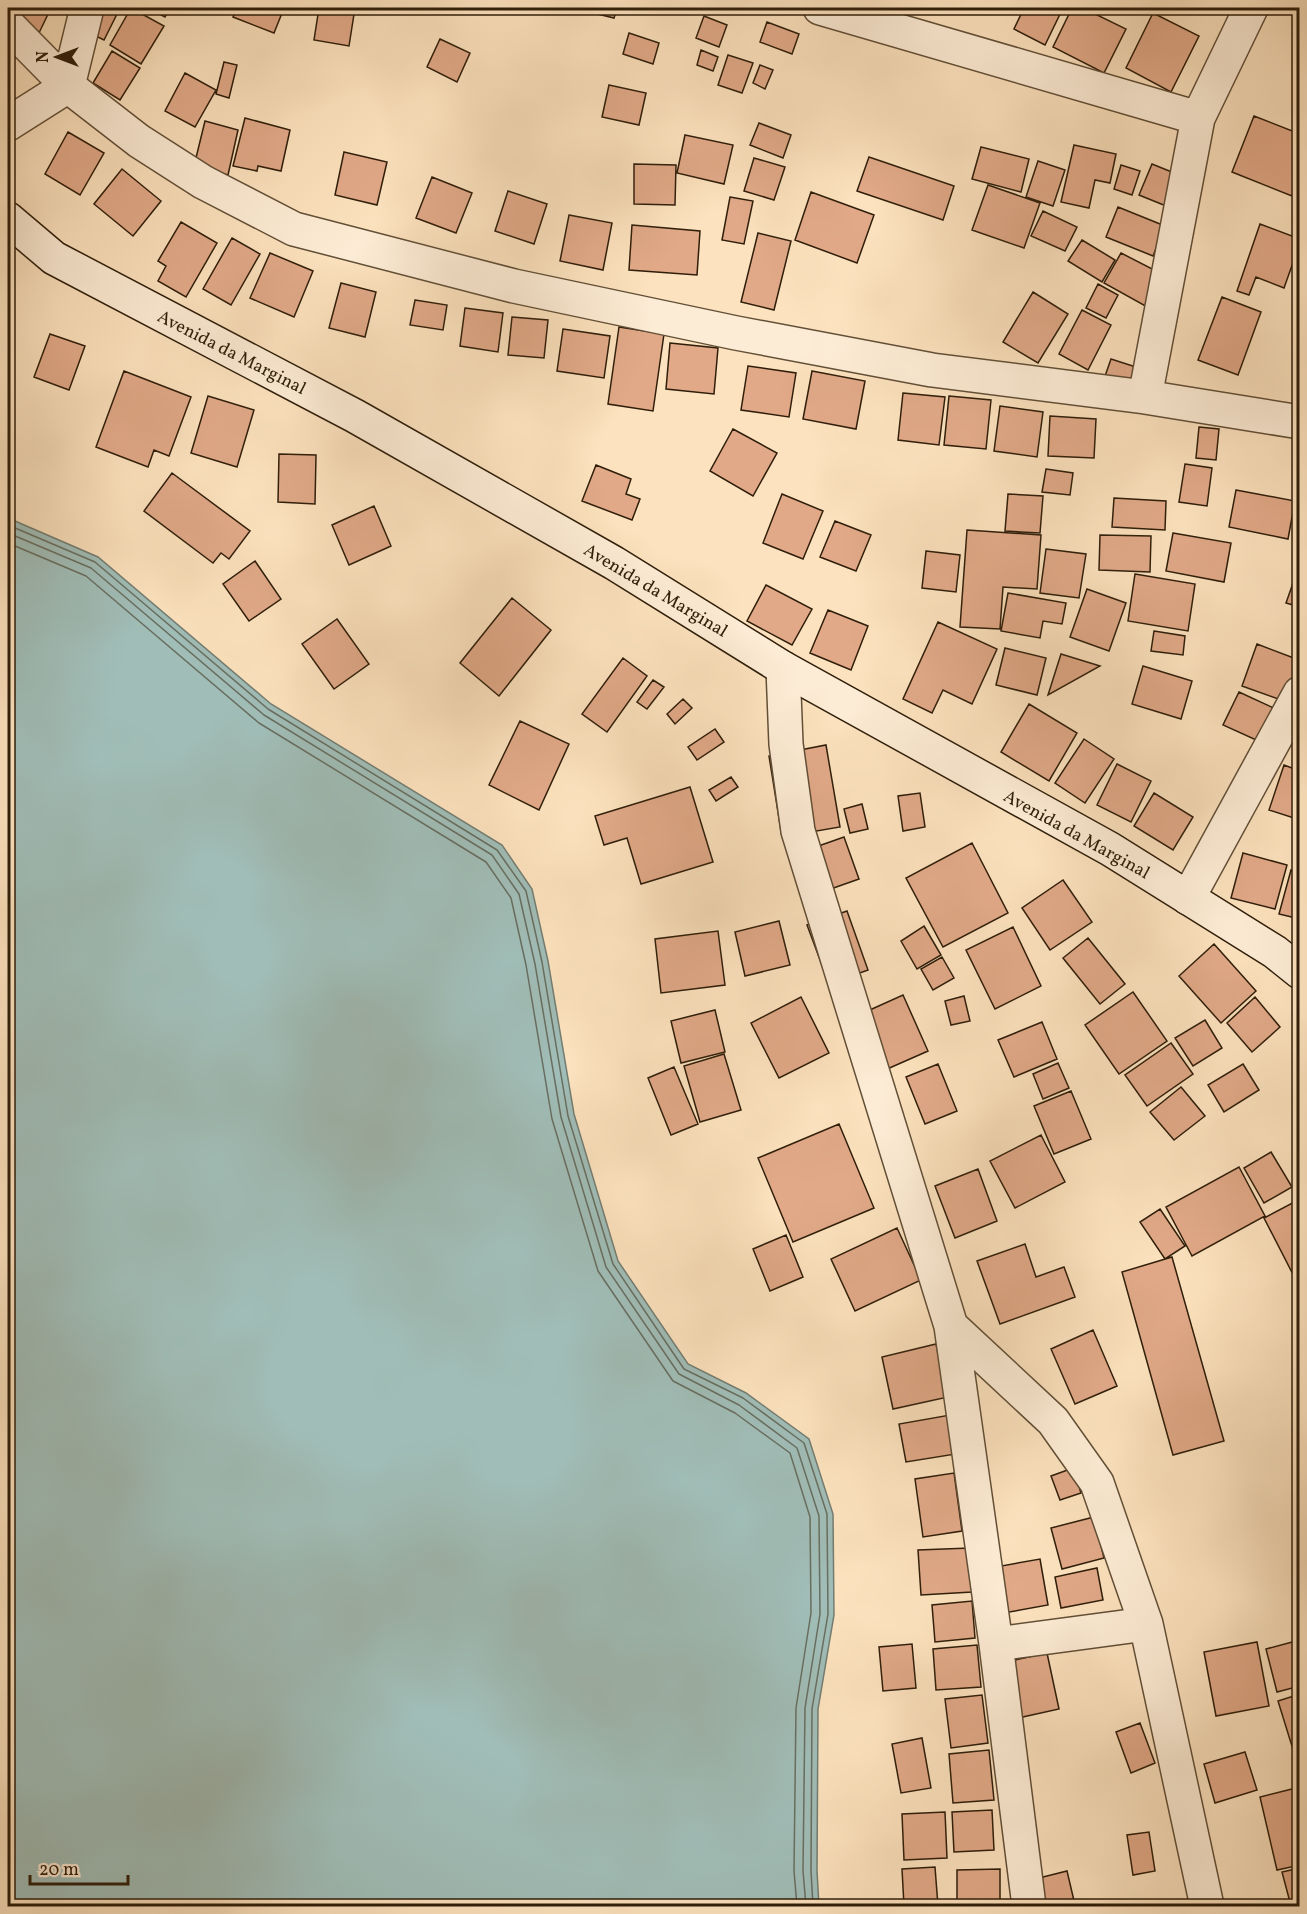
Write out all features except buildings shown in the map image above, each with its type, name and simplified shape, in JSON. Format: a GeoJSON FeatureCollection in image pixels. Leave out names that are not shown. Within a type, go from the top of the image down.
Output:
{"type":"FeatureCollection","features":[{"type":"Feature","properties":{"kind":"street"},"geometry":{"type":"LineString","coordinates":[[8,124],[68,86],[87,8]]}},
{"type":"Feature","properties":{"kind":"street"},"geometry":{"type":"LineString","coordinates":[[820,8],[1198,118]]}},
{"type":"Feature","properties":{"kind":"street"},"geometry":{"type":"LineString","coordinates":[[1144,397],[1198,118],[1251,8]]}},
{"type":"Feature","properties":{"kind":"street"},"geometry":{"type":"LineString","coordinates":[[8,25],[68,86],[139,141],[203,183],[294,229],[514,286],[736,333],[932,370],[1144,397],[1299,422]]}},
{"type":"Feature","properties":{"kind":"street","name":"Avenida da Marginal"},"geometry":{"type":"LineString","coordinates":[[8,219],[54,258],[365,422],[614,563],[783,668],[1110,849],[1275,952],[1299,972]]}},
{"type":"Feature","properties":{"kind":"street"},"geometry":{"type":"LineString","coordinates":[[783,668],[786,744],[798,831],[951,1326],[996,1644],[1029,1906]]}},
{"type":"Feature","properties":{"kind":"street"},"geometry":{"type":"LineString","coordinates":[[1188,898],[1299,693]]}},
{"type":"Feature","properties":{"kind":"street"},"geometry":{"type":"LineString","coordinates":[[951,1326],[1053,1421],[1097,1483],[1146,1624],[1207,1906]]}},
{"type":"Feature","properties":{"kind":"street"},"geometry":{"type":"LineString","coordinates":[[996,1644],[1146,1624]]}},
{"type":"Feature","properties":{"kind":"water"},"geometry":{"type":"Polygon","coordinates":[[[8,518],[98,557],[271,704],[502,845],[532,889],[548,961],[574,1114],[618,1261],[688,1364],[746,1393],[809,1439],[833,1514],[834,1615],[818,1709],[817,1871],[819,1906],[8,1906],[8,518]]]}}]}
